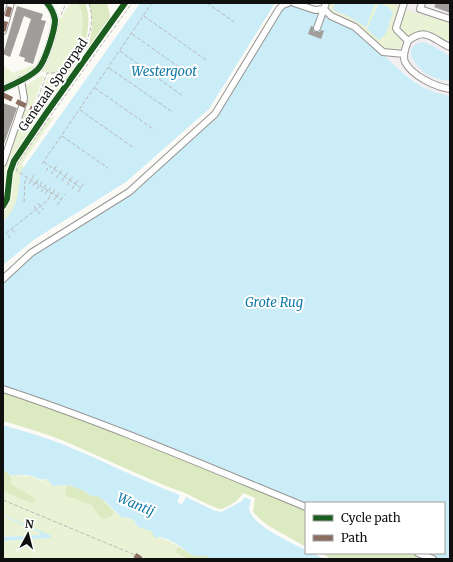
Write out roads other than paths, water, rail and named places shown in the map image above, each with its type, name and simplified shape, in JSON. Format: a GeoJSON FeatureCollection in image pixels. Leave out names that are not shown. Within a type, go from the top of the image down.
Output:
{"type":"FeatureCollection","features":[{"type":"Feature","properties":{"kind":"street"},"geometry":{"type":"LineString","coordinates":[[3,31],[4,21],[11,3]]}},
{"type":"Feature","properties":{"kind":"street"},"geometry":{"type":"LineString","coordinates":[[3,89],[38,70],[42,64],[55,21],[53,12],[47,3]]}},
{"type":"Feature","properties":{"kind":"street"},"geometry":{"type":"LineString","coordinates":[[3,278],[31,253],[129,192],[214,114],[278,9],[288,3]]}},
{"type":"Feature","properties":{"kind":"street"},"geometry":{"type":"LineString","coordinates":[[294,3],[315,10],[325,6]]}},
{"type":"Feature","properties":{"kind":"street"},"geometry":{"type":"LineString","coordinates":[[404,3],[396,28],[408,41]]}},
{"type":"Feature","properties":{"kind":"street"},"geometry":{"type":"LineString","coordinates":[[422,3],[420,9],[450,19]]}},
{"type":"Feature","properties":{"kind":"street"},"geometry":{"type":"LineString","coordinates":[[317,28],[325,6]]}},
{"type":"Feature","properties":{"kind":"street"},"geometry":{"type":"LineString","coordinates":[[325,6],[331,16],[355,27],[383,52],[404,54]]}},
{"type":"Feature","properties":{"kind":"street"},"geometry":{"type":"LineString","coordinates":[[450,47],[431,35],[420,34],[408,41],[404,54],[405,62],[419,76],[432,84],[450,89]]}},
{"type":"Feature","properties":{"kind":"street"},"geometry":{"type":"LineString","coordinates":[[3,163],[23,104],[24,98],[21,80]]}},
{"type":"Feature","properties":{"kind":"street"},"geometry":{"type":"LineString","coordinates":[[3,389],[41,401],[305,507]]}},
{"type":"Feature","properties":{"kind":"street"},"geometry":{"type":"LineString","coordinates":[[420,554],[433,559]]}},
{"type":"Feature","properties":{"kind":"water","name":"Westergoot"},"geometry":{"type":"Polygon","coordinates":[[[140,3],[275,3],[209,109],[126,182],[35,239],[3,265],[3,222],[15,204],[21,171],[140,3]]]}},
{"type":"Feature","properties":{"kind":"water"},"geometry":{"type":"Polygon","coordinates":[[[335,3],[375,3],[366,27],[348,16],[333,10],[335,3]]]}},
{"type":"Feature","properties":{"kind":"water"},"geometry":{"type":"Polygon","coordinates":[[[379,3],[388,7],[393,12],[386,33],[379,40],[367,29],[379,3]]]}},
{"type":"Feature","properties":{"kind":"water","name":"Grote Rug"},"geometry":{"type":"Polygon","coordinates":[[[291,4],[298,5],[342,22],[366,39],[402,72],[421,86],[450,96],[450,559],[436,559],[424,554],[445,554],[445,502],[305,502],[305,506],[3,388],[3,280],[25,261],[121,199],[210,122],[280,9],[291,4]]]}},
{"type":"Feature","properties":{"kind":"water"},"geometry":{"type":"Polygon","coordinates":[[[423,42],[450,56],[450,81],[438,79],[426,74],[414,61],[411,52],[412,48],[416,44],[423,42]]]}},
{"type":"Feature","properties":{"kind":"water","name":"Wantij"},"geometry":{"type":"Polygon","coordinates":[[[3,425],[62,444],[180,495],[178,503],[182,504],[186,497],[213,510],[221,512],[242,501],[244,497],[251,500],[249,510],[259,523],[275,534],[305,550],[305,554],[314,554],[325,559],[210,559],[207,556],[192,555],[169,540],[159,537],[155,538],[151,531],[138,527],[133,519],[121,517],[99,497],[89,495],[85,491],[69,485],[53,486],[47,479],[25,475],[10,475],[3,469],[3,425]]]}},
{"type":"Feature","properties":{"kind":"water"},"geometry":{"type":"Polygon","coordinates":[[[3,515],[51,536],[50,538],[3,541],[3,537],[40,535],[41,533],[3,515]]]}}]}
